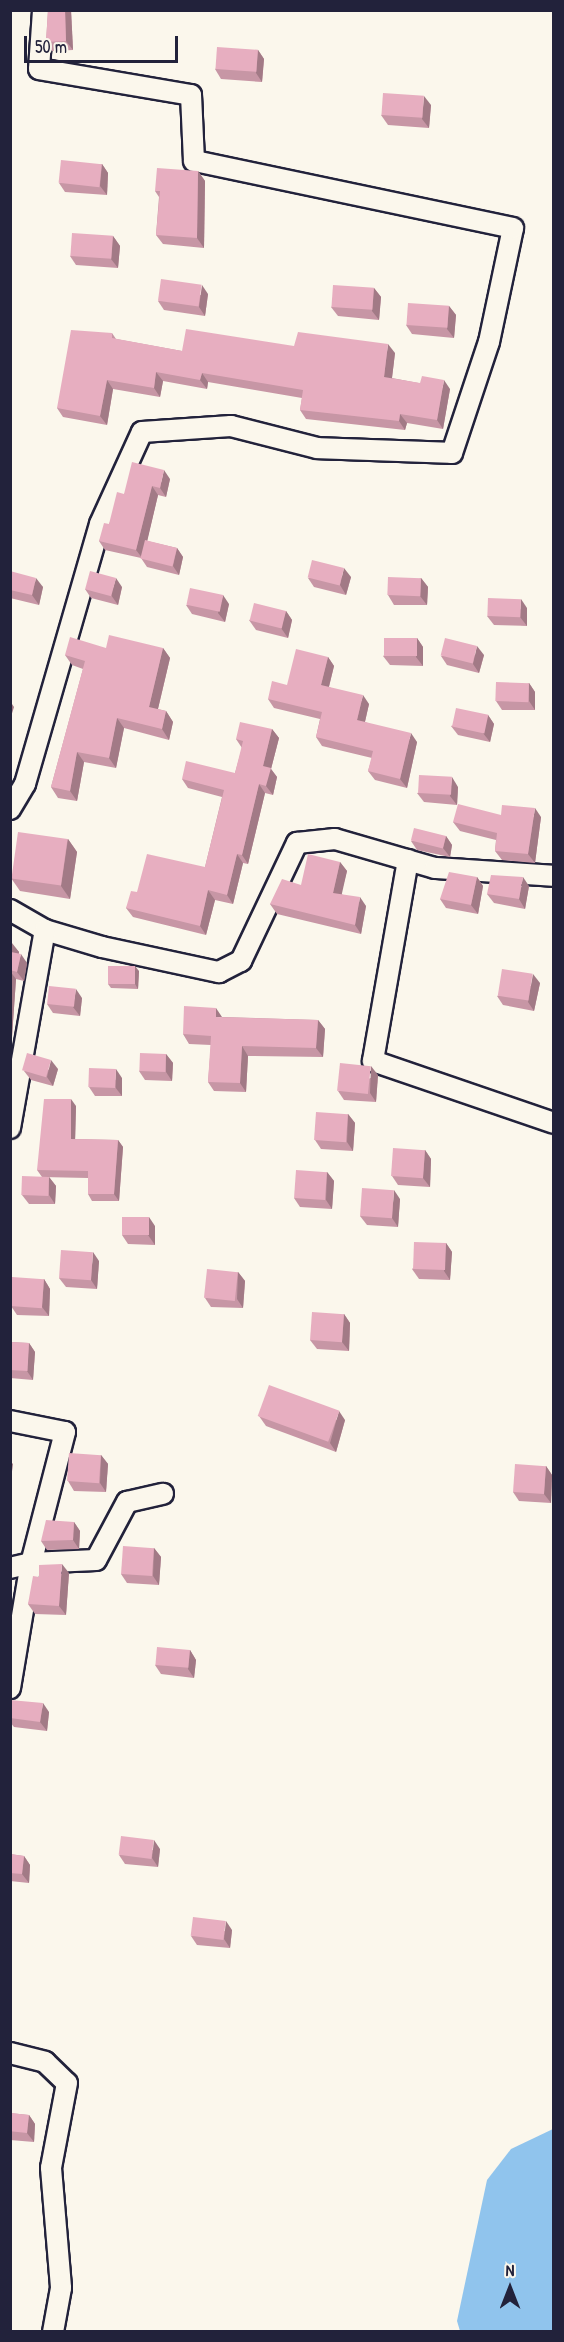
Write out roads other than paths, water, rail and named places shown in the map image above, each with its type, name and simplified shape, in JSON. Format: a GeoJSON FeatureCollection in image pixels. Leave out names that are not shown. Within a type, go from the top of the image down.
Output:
{"type":"FeatureCollection","features":[{"type":"Feature","properties":{"kind":"street"},"geometry":{"type":"LineString","coordinates":[[10,809],[25,783],[100,524],[142,432],[231,426],[317,448],[452,453],[489,342],[513,228],[194,161],[191,95],[39,69],[43,10]]}},
{"type":"Feature","properties":{"kind":"street"},"geometry":{"type":"LineString","coordinates":[[10,910],[45,930],[219,972],[241,961],[297,843],[335,839],[435,868],[554,876]]}},
{"type":"Feature","properties":{"kind":"street"},"geometry":{"type":"LineString","coordinates":[[408,860],[373,1061],[554,1123]]}},
{"type":"Feature","properties":{"kind":"street"},"geometry":{"type":"LineString","coordinates":[[10,1128],[45,930]]}},
{"type":"Feature","properties":{"kind":"street"},"geometry":{"type":"LineString","coordinates":[[10,1421],[65,1432],[31,1563],[10,1688]]}},
{"type":"Feature","properties":{"kind":"street"},"geometry":{"type":"LineString","coordinates":[[10,1568],[31,1563],[96,1560],[127,1502],[163,1494]]}},
{"type":"Feature","properties":{"kind":"street"},"geometry":{"type":"LineString","coordinates":[[10,2054],[45,2061],[67,2084],[51,2168],[61,2288],[53,2331]]}},
{"type":"Feature","properties":{"kind":"water"},"geometry":{"type":"Polygon","coordinates":[[[553,2129],[553,2331],[460,2331],[457,2321],[487,2180],[511,2149],[553,2129]]]}}]}
